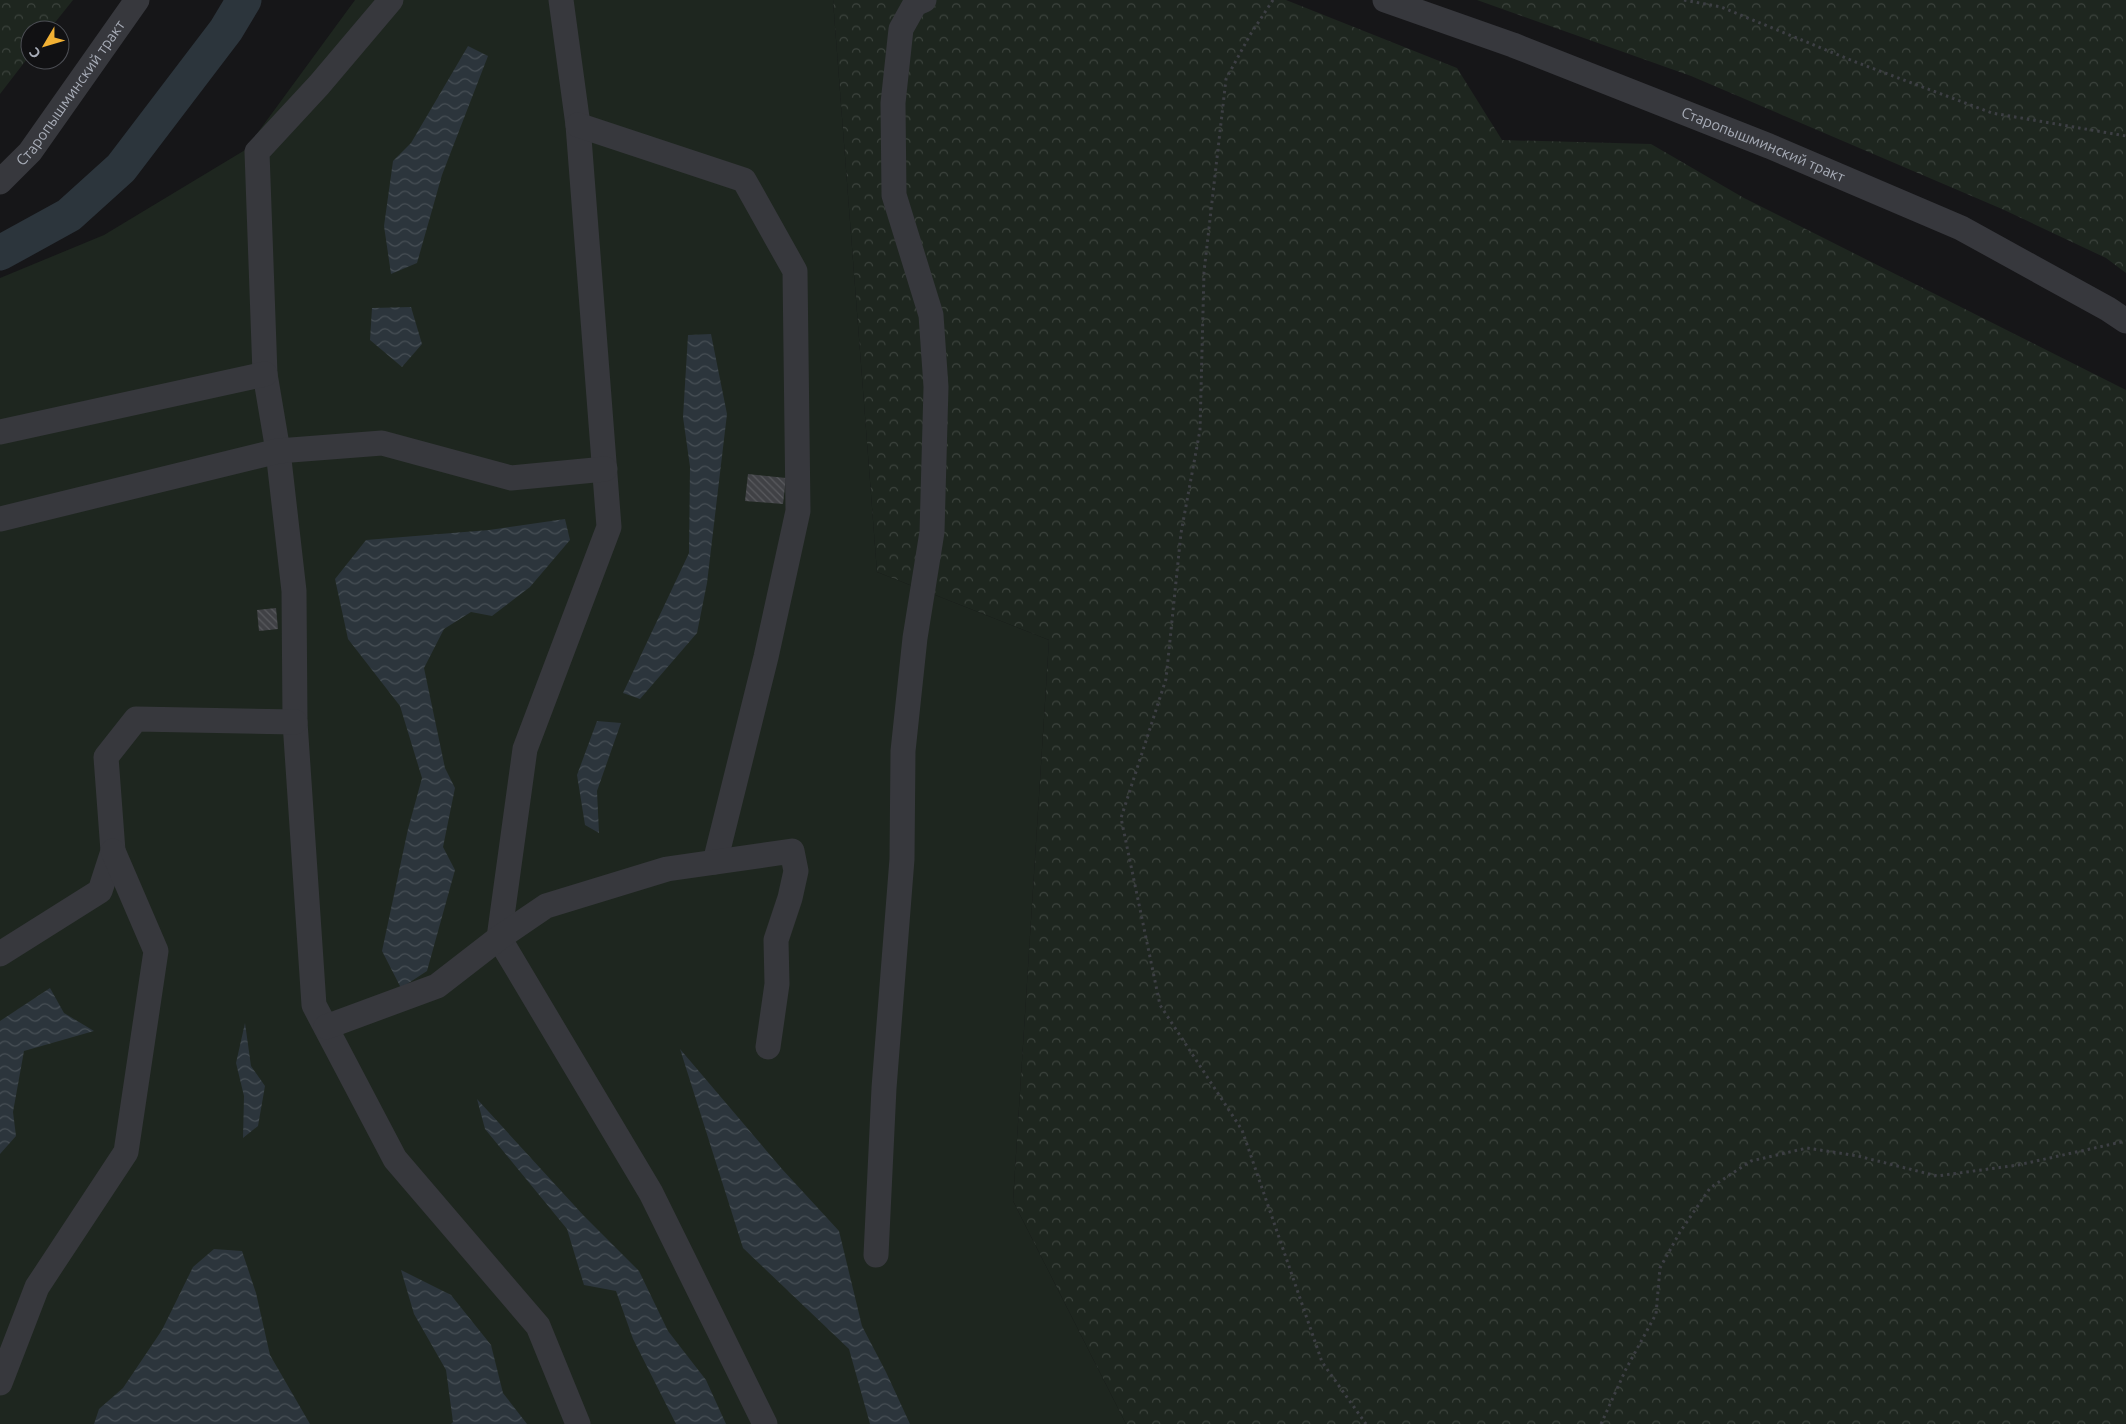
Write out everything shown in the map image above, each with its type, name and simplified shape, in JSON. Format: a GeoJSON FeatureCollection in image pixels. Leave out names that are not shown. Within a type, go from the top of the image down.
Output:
{"type":"FeatureCollection","features":[{"type":"Feature","properties":{"kind":"street","name":"Старопышминский тракт"},"geometry":{"type":"LineString","coordinates":[[0,182],[30,152],[137,0]]}},
{"type":"Feature","properties":{"kind":"street"},"geometry":{"type":"LineString","coordinates":[[391,0],[319,85],[257,152],[266,374],[278,450],[294,590],[295,722],[314,1005],[395,1159],[538,1326],[578,1424]]}},
{"type":"Feature","properties":{"kind":"street"},"geometry":{"type":"LineString","coordinates":[[561,0],[578,125],[609,527],[525,749],[499,938],[651,1193],[765,1424]]}},
{"type":"Feature","properties":{"kind":"street"},"geometry":{"type":"LineString","coordinates":[[876,1255],[884,1088],[902,859],[903,751],[915,638],[932,522],[936,387],[931,315],[894,195],[893,103],[901,29],[915,4],[924,0]]}},
{"type":"Feature","properties":{"kind":"street","name":"Старопышминский тракт"},"geometry":{"type":"LineString","coordinates":[[1385,0],[1513,45],[1769,146],[1961,228],[2108,308],[2126,321]]}},
{"type":"Feature","properties":{"kind":"street"},"geometry":{"type":"LineString","coordinates":[[578,125],[744,180],[795,271],[798,511],[766,657],[715,862]]}},
{"type":"Feature","properties":{"kind":"street"},"geometry":{"type":"LineString","coordinates":[[0,432],[266,374]]}},
{"type":"Feature","properties":{"kind":"street"},"geometry":{"type":"LineString","coordinates":[[0,519],[278,450],[382,443],[511,478],[605,469]]}},
{"type":"Feature","properties":{"kind":"street"},"geometry":{"type":"LineString","coordinates":[[0,1383],[37,1287],[126,1152],[156,950],[113,851],[106,757],[136,718],[295,722]]}},
{"type":"Feature","properties":{"kind":"street"},"geometry":{"type":"LineString","coordinates":[[0,954],[100,891],[113,851]]}},
{"type":"Feature","properties":{"kind":"street"},"geometry":{"type":"LineString","coordinates":[[326,1027],[437,986],[499,938],[546,906],[666,869],[792,851],[796,871],[790,898],[776,940],[777,984],[768,1047]]}},
{"type":"Feature","properties":{"kind":"path"},"geometry":{"type":"LineString","coordinates":[[1273,0],[1226,78],[1204,272],[1200,430],[1181,532],[1166,679],[1121,818],[1160,1005],[1242,1130],[1322,1362],[1366,1424]]}},
{"type":"Feature","properties":{"kind":"path"},"geometry":{"type":"LineString","coordinates":[[1684,0],[1721,7],[1853,61],[1992,113],[2126,136]]}},
{"type":"Feature","properties":{"kind":"path"},"geometry":{"type":"LineString","coordinates":[[1601,1424],[1626,1369],[1656,1314],[1660,1268],[1680,1232],[1710,1188],[1751,1161],[1807,1148],[1858,1156],[1937,1176],[2018,1165],[2126,1142]]}},
{"type":"Feature","properties":{"kind":"green space"},"geometry":{"type":"Polygon","coordinates":[[[0,0],[73,0],[57,20],[20,20],[20,68],[0,94],[0,0]]]}},
{"type":"Feature","properties":{"kind":"green space"},"geometry":{"type":"Polygon","coordinates":[[[355,0],[833,0],[877,572],[1049,640],[1013,1201],[1126,1424],[0,1424],[0,278],[104,235],[245,150],[355,0]]]}},
{"type":"Feature","properties":{"kind":"green space"},"geometry":{"type":"Polygon","coordinates":[[[833,0],[1286,0],[1457,68],[1502,140],[1651,144],[1744,198],[2126,390],[2126,1424],[1126,1424],[1013,1201],[1049,640],[877,572],[833,0]]]}},
{"type":"Feature","properties":{"kind":"green space"},"geometry":{"type":"Polygon","coordinates":[[[1477,0],[2126,0],[2126,273],[2106,258],[2002,209],[1691,76],[1477,0]]]}},
{"type":"Feature","properties":{"kind":"water"},"geometry":{"type":"Polygon","coordinates":[[[468,46],[488,56],[442,175],[417,263],[391,274],[384,226],[393,161],[411,143],[468,46]]]}},
{"type":"Feature","properties":{"kind":"water"},"geometry":{"type":"Polygon","coordinates":[[[411,307],[422,344],[402,367],[370,340],[372,308],[411,307]]]}},
{"type":"Feature","properties":{"kind":"water"},"geometry":{"type":"Polygon","coordinates":[[[711,334],[727,414],[707,583],[697,633],[640,699],[623,693],[689,553],[690,467],[683,417],[688,335],[711,334]]]}},
{"type":"Feature","properties":{"kind":"water"},"geometry":{"type":"Polygon","coordinates":[[[565,519],[570,540],[530,587],[492,616],[471,612],[444,629],[424,668],[445,768],[455,788],[443,847],[455,870],[427,971],[401,988],[382,951],[408,829],[422,778],[400,706],[348,639],[335,579],[366,540],[489,530],[565,519]]]}},
{"type":"Feature","properties":{"kind":"water"},"geometry":{"type":"Polygon","coordinates":[[[597,721],[621,723],[597,791],[599,833],[585,825],[577,775],[597,721]]]}},
{"type":"Feature","properties":{"kind":"water"},"geometry":{"type":"Polygon","coordinates":[[[50,988],[64,1013],[94,1031],[24,1051],[13,1112],[16,1136],[0,1154],[0,1021],[50,988]]]}},
{"type":"Feature","properties":{"kind":"water"},"geometry":{"type":"Polygon","coordinates":[[[245,1023],[251,1066],[265,1086],[258,1126],[243,1138],[244,1096],[236,1063],[245,1023]]]}},
{"type":"Feature","properties":{"kind":"water"},"geometry":{"type":"Polygon","coordinates":[[[680,1049],[782,1169],[839,1231],[862,1326],[910,1424],[870,1424],[849,1349],[743,1248],[680,1049]]]}},
{"type":"Feature","properties":{"kind":"water"},"geometry":{"type":"Polygon","coordinates":[[[477,1099],[584,1216],[639,1271],[668,1331],[706,1380],[726,1424],[676,1424],[633,1339],[616,1291],[584,1285],[567,1229],[485,1129],[477,1099]]]}},
{"type":"Feature","properties":{"kind":"water"},"geometry":{"type":"Polygon","coordinates":[[[214,1249],[242,1251],[256,1293],[270,1355],[310,1424],[94,1424],[99,1409],[123,1388],[162,1330],[193,1267],[214,1249]]]}},
{"type":"Feature","properties":{"kind":"water"},"geometry":{"type":"Polygon","coordinates":[[[401,1270],[451,1295],[491,1345],[503,1393],[527,1424],[451,1424],[453,1422],[446,1370],[414,1314],[401,1270]]]}},
{"type":"Feature","properties":{"kind":"building"},"geometry":{"type":"Polygon","coordinates":[[[748,474],[786,478],[783,504],[745,501],[748,474]]]}},
{"type":"Feature","properties":{"kind":"building"},"geometry":{"type":"Polygon","coordinates":[[[276,608],[278,629],[259,631],[257,610],[276,608]]]}},
{"type":"Feature","properties":{"kind":"waterway"},"geometry":{"type":"LineString","coordinates":[[0,253],[69,215],[121,168],[226,30],[244,0]]}}]}
